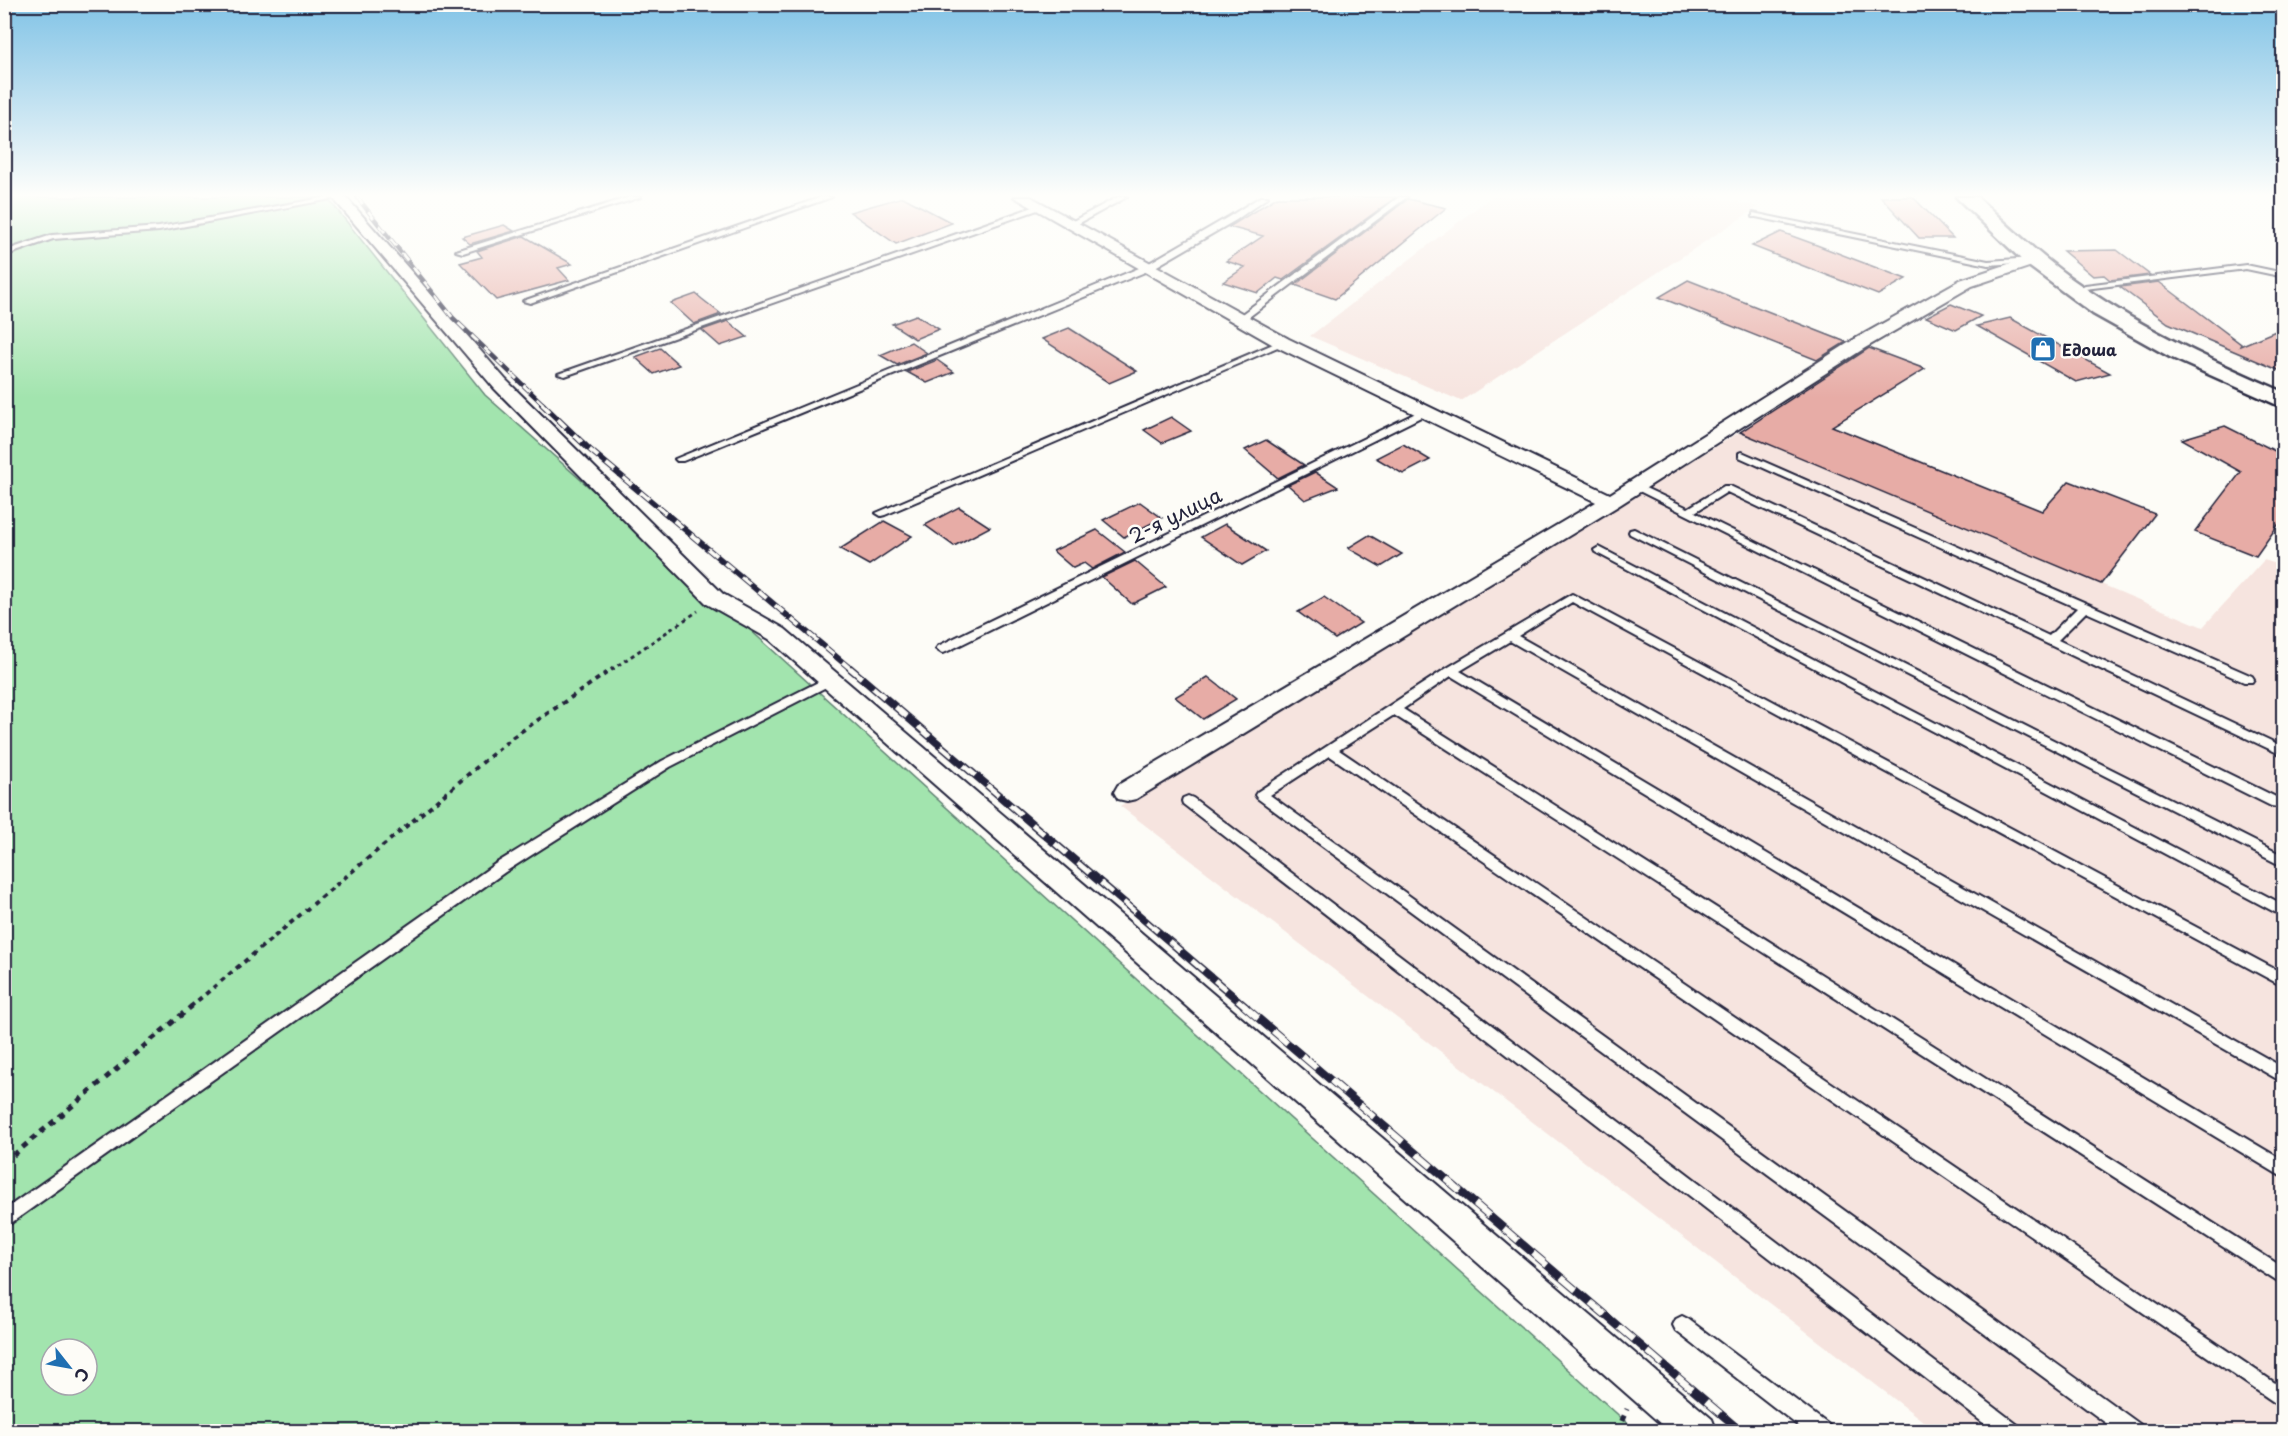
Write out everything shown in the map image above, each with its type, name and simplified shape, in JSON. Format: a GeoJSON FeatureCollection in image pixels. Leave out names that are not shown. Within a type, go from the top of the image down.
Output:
{"type":"FeatureCollection","features":[{"type":"Feature","properties":{"kind":"main road"},"geometry":{"type":"LineString","coordinates":[[2041,264],[2077,293],[2189,359],[2283,401]]}},
{"type":"Feature","properties":{"kind":"main road"},"geometry":{"type":"LineString","coordinates":[[2054,264],[2065,274],[2149,328],[2251,380],[2283,393]]}},
{"type":"Feature","properties":{"kind":"street"},"geometry":{"type":"LineString","coordinates":[[397,264],[500,384],[715,599],[777,634],[1699,1431]]}},
{"type":"Feature","properties":{"kind":"street"},"geometry":{"type":"LineString","coordinates":[[1140,264],[1192,294],[1242,318],[1283,343],[1611,502]]}},
{"type":"Feature","properties":{"kind":"street"},"geometry":{"type":"LineString","coordinates":[[1127,792],[1636,487],[1859,344],[1966,283],[2024,264]]}},
{"type":"Feature","properties":{"kind":"lane"},"geometry":{"type":"LineString","coordinates":[[526,301],[633,264]]}},
{"type":"Feature","properties":{"kind":"lane"},"geometry":{"type":"LineString","coordinates":[[562,374],[878,264]]}},
{"type":"Feature","properties":{"kind":"lane"},"geometry":{"type":"LineString","coordinates":[[680,459],[1154,264]]}},
{"type":"Feature","properties":{"kind":"lane"},"geometry":{"type":"LineString","coordinates":[[1242,318],[1314,264]]}},
{"type":"Feature","properties":{"kind":"lane"},"geometry":{"type":"LineString","coordinates":[[2085,287],[2246,267],[2283,275]]}},
{"type":"Feature","properties":{"kind":"lane"},"geometry":{"type":"LineString","coordinates":[[880,513],[1283,343]]}},
{"type":"Feature","properties":{"kind":"lane","name":"2-я улица"},"geometry":{"type":"LineString","coordinates":[[942,649],[1424,412]]}},
{"type":"Feature","properties":{"kind":"lane"},"geometry":{"type":"LineString","coordinates":[[1742,454],[2248,679]]}},
{"type":"Feature","properties":{"kind":"lane"},"geometry":{"type":"LineString","coordinates":[[1636,487],[2276,802],[2283,803]]}},
{"type":"Feature","properties":{"kind":"lane"},"geometry":{"type":"LineString","coordinates":[[1688,512],[1727,488],[2283,752]]}},
{"type":"Feature","properties":{"kind":"lane"},"geometry":{"type":"LineString","coordinates":[[1635,532],[2283,862]]}},
{"type":"Feature","properties":{"kind":"lane"},"geometry":{"type":"LineString","coordinates":[[1599,550],[2283,912]]}},
{"type":"Feature","properties":{"kind":"lane"},"geometry":{"type":"LineString","coordinates":[[2134,1431],[1261,795],[1451,671],[1572,597],[2283,981]]}},
{"type":"Feature","properties":{"kind":"lane"},"geometry":{"type":"LineString","coordinates":[[2050,642],[2085,606]]}},
{"type":"Feature","properties":{"kind":"lane"},"geometry":{"type":"LineString","coordinates":[[1510,636],[2283,1076]]}},
{"type":"Feature","properties":{"kind":"lane"},"geometry":{"type":"LineString","coordinates":[[1451,671],[2283,1170]]}},
{"type":"Feature","properties":{"kind":"lane"},"geometry":{"type":"LineString","coordinates":[[4,1220],[500,868],[666,764],[830,680]]}},
{"type":"Feature","properties":{"kind":"lane"},"geometry":{"type":"LineString","coordinates":[[1394,709],[2283,1278]]}},
{"type":"Feature","properties":{"kind":"lane"},"geometry":{"type":"LineString","coordinates":[[1330,750],[2283,1400]]}},
{"type":"Feature","properties":{"kind":"lane"},"geometry":{"type":"LineString","coordinates":[[1188,801],[2011,1431]]}},
{"type":"Feature","properties":{"kind":"lane"},"geometry":{"type":"LineString","coordinates":[[1682,1324],[1822,1431]]}},
{"type":"Feature","properties":{"kind":"path"},"geometry":{"type":"LineString","coordinates":[[4,1163],[513,737],[715,599]]}},
{"type":"Feature","properties":{"kind":"shaded area"},"geometry":{"type":"Polygon","coordinates":[[[1404,264],[1671,264],[1461,401],[1310,336],[1404,264]]]}},
{"type":"Feature","properties":{"kind":"shaded area"},"geometry":{"type":"Polygon","coordinates":[[[1740,432],[2203,627],[2264,560],[2283,566],[2283,1431],[1936,1431],[1120,806],[1740,432]]]}},
{"type":"Feature","properties":{"kind":"green space"},"geometry":{"type":"Polygon","coordinates":[[[5,264],[380,264],[485,395],[727,609],[1636,1431],[5,1432],[5,264]]]}},
{"type":"Feature","properties":{"kind":"building"},"geometry":{"type":"Polygon","coordinates":[[[461,264],[572,264],[558,268],[569,280],[496,300],[461,264]]]}},
{"type":"Feature","properties":{"kind":"building"},"geometry":{"type":"Polygon","coordinates":[[[1236,264],[1305,264],[1283,280],[1277,278],[1258,293],[1223,282],[1245,267],[1236,264]]]}},
{"type":"Feature","properties":{"kind":"building"},"geometry":{"type":"Polygon","coordinates":[[[1323,264],[1378,264],[1335,299],[1295,285],[1323,264]]]}},
{"type":"Feature","properties":{"kind":"building"},"geometry":{"type":"Polygon","coordinates":[[[1798,264],[1866,264],[1906,279],[1878,295],[1798,264]]]}},
{"type":"Feature","properties":{"kind":"building"},"geometry":{"type":"Polygon","coordinates":[[[2079,264],[2135,264],[2150,275],[2110,280],[2104,275],[2093,276],[2079,264]]]}},
{"type":"Feature","properties":{"kind":"building"},"geometry":{"type":"Polygon","coordinates":[[[1688,280],[1846,342],[1817,360],[1659,297],[1688,280]]]}},
{"type":"Feature","properties":{"kind":"building"},"geometry":{"type":"Polygon","coordinates":[[[2159,282],[2241,344],[2240,346],[2283,328],[2283,372],[2168,323],[2120,287],[2159,282]]]}},
{"type":"Feature","properties":{"kind":"building"},"geometry":{"type":"Polygon","coordinates":[[[696,294],[721,314],[694,324],[671,303],[696,294]]]}},
{"type":"Feature","properties":{"kind":"building"},"geometry":{"type":"Polygon","coordinates":[[[1951,304],[1981,316],[1956,330],[1926,317],[1951,304]]]}},
{"type":"Feature","properties":{"kind":"building"},"geometry":{"type":"Polygon","coordinates":[[[916,315],[939,329],[915,339],[892,324],[916,315]]]}},
{"type":"Feature","properties":{"kind":"building","name":"Едоша"},"geometry":{"type":"Polygon","coordinates":[[[2010,318],[2110,373],[2076,382],[1977,326],[2010,318]]]}},
{"type":"Feature","properties":{"kind":"building"},"geometry":{"type":"Polygon","coordinates":[[[728,321],[747,337],[720,346],[702,330],[728,321]]]}},
{"type":"Feature","properties":{"kind":"building"},"geometry":{"type":"Polygon","coordinates":[[[1069,328],[1137,371],[1109,383],[1042,339],[1069,328]]]}},
{"type":"Feature","properties":{"kind":"building"},"geometry":{"type":"Polygon","coordinates":[[[911,342],[927,353],[897,365],[880,355],[911,342]]]}},
{"type":"Feature","properties":{"kind":"building"},"geometry":{"type":"Polygon","coordinates":[[[660,348],[679,365],[654,374],[635,357],[660,348]]]}},
{"type":"Feature","properties":{"kind":"building"},"geometry":{"type":"Polygon","coordinates":[[[1869,348],[1925,369],[1832,426],[2042,511],[2069,481],[2155,514],[2101,584],[1740,432],[1869,348]]]}},
{"type":"Feature","properties":{"kind":"building"},"geometry":{"type":"Polygon","coordinates":[[[937,360],[954,372],[927,383],[907,372],[937,360]]]}},
{"type":"Feature","properties":{"kind":"building"},"geometry":{"type":"Polygon","coordinates":[[[1171,417],[1191,431],[1162,443],[1144,430],[1171,417]]]}},
{"type":"Feature","properties":{"kind":"building"},"geometry":{"type":"Polygon","coordinates":[[[2225,426],[2283,455],[2283,518],[2256,556],[2195,532],[2241,472],[2182,439],[2225,426]]]}},
{"type":"Feature","properties":{"kind":"building"},"geometry":{"type":"Polygon","coordinates":[[[1266,440],[1304,465],[1278,478],[1245,450],[1266,440]]]}},
{"type":"Feature","properties":{"kind":"building"},"geometry":{"type":"Polygon","coordinates":[[[1403,444],[1430,460],[1403,474],[1376,458],[1403,444]]]}},
{"type":"Feature","properties":{"kind":"building"},"geometry":{"type":"Polygon","coordinates":[[[1315,472],[1338,487],[1305,500],[1288,485],[1315,472]]]}},
{"type":"Feature","properties":{"kind":"building"},"geometry":{"type":"Polygon","coordinates":[[[1140,502],[1162,518],[1124,537],[1103,520],[1140,502]]]}},
{"type":"Feature","properties":{"kind":"building"},"geometry":{"type":"Polygon","coordinates":[[[959,507],[990,527],[954,546],[925,525],[959,507]]]}},
{"type":"Feature","properties":{"kind":"building"},"geometry":{"type":"Polygon","coordinates":[[[884,521],[912,536],[869,565],[840,549],[884,521]]]}},
{"type":"Feature","properties":{"kind":"building"},"geometry":{"type":"Polygon","coordinates":[[[1225,524],[1266,551],[1242,565],[1201,537],[1225,524]]]}},
{"type":"Feature","properties":{"kind":"building"},"geometry":{"type":"Polygon","coordinates":[[[1097,530],[1125,552],[1092,569],[1084,563],[1073,568],[1053,551],[1097,530]]]}},
{"type":"Feature","properties":{"kind":"building"},"geometry":{"type":"Polygon","coordinates":[[[1369,535],[1402,554],[1381,567],[1348,548],[1369,535]]]}},
{"type":"Feature","properties":{"kind":"building"},"geometry":{"type":"Polygon","coordinates":[[[1135,561],[1166,587],[1132,604],[1102,577],[1135,561]]]}},
{"type":"Feature","properties":{"kind":"building"},"geometry":{"type":"Polygon","coordinates":[[[1324,597],[1361,623],[1335,639],[1298,612],[1324,597]]]}},
{"type":"Feature","properties":{"kind":"building"},"geometry":{"type":"Polygon","coordinates":[[[1208,677],[1236,699],[1203,719],[1175,697],[1208,677]]]}},
{"type":"Feature","properties":{"kind":"railway"},"geometry":{"type":"LineString","coordinates":[[410,264],[453,318],[544,405]]}},
{"type":"Feature","properties":{"kind":"railway"},"geometry":{"type":"LineString","coordinates":[[542,404],[589,449],[852,670]]}},
{"type":"Feature","properties":{"kind":"railway"},"geometry":{"type":"LineString","coordinates":[[850,668],[1246,1007]]}},
{"type":"Feature","properties":{"kind":"railway"},"geometry":{"type":"LineString","coordinates":[[1244,1006],[1742,1432]]}},
{"type":"Feature","properties":{"kind":"place","name":"Едоша"},"geometry":{"type":"Point","coordinates":[2043,349]}}]}
